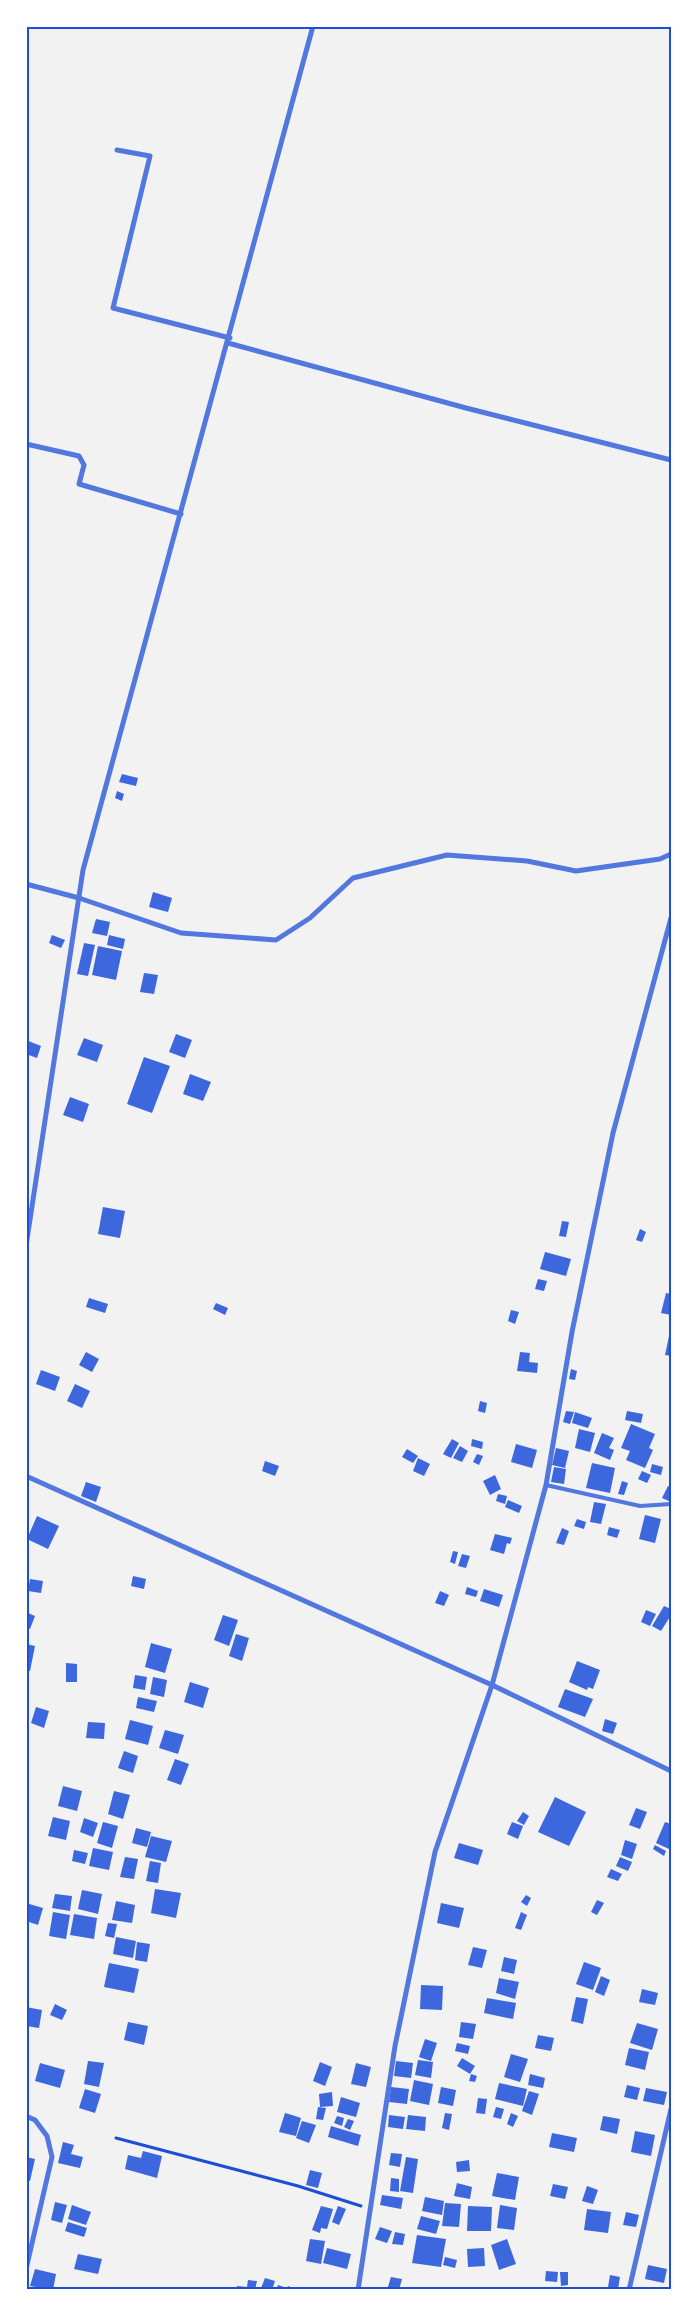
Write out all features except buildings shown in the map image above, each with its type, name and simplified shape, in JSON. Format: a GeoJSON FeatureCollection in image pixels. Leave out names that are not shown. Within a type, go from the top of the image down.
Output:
{"type":"FeatureCollection","features":[{"type":"Feature","properties":{"kind":"street"},"geometry":{"type":"LineString","coordinates":[[26,1246],[83,870],[229,340],[313,26]]}},
{"type":"Feature","properties":{"kind":"street"},"geometry":{"type":"LineString","coordinates":[[117,150],[150,156],[112,308],[466,408],[671,460]]}},
{"type":"Feature","properties":{"kind":"street"},"geometry":{"type":"LineString","coordinates":[[26,444],[79,456],[84,465],[79,484],[181,514]]}},
{"type":"Feature","properties":{"kind":"street"},"geometry":{"type":"LineString","coordinates":[[26,884],[79,898],[181,933],[276,940],[310,918],[353,878],[447,855],[527,861],[576,871],[660,859],[671,854]]}},
{"type":"Feature","properties":{"kind":"street"},"geometry":{"type":"LineString","coordinates":[[358,2290],[395,2046],[435,1852],[492,1685],[546,1485],[572,1332],[613,1133],[671,918]]}},
{"type":"Feature","properties":{"kind":"street"},"geometry":{"type":"LineString","coordinates":[[26,1476],[492,1685],[671,1771]]}},
{"type":"Feature","properties":{"kind":"street"},"geometry":{"type":"LineString","coordinates":[[629,2290],[632,2268],[671,2109]]}},
{"type":"Feature","properties":{"kind":"street"},"geometry":{"type":"LineString","coordinates":[[26,2116],[35,2120],[47,2136],[52,2157],[26,2270]]}},
{"type":"Feature","properties":{"kind":"lane"},"geometry":{"type":"LineString","coordinates":[[546,1485],[640,1506],[671,1504]]}},
{"type":"Feature","properties":{"kind":"path"},"geometry":{"type":"LineString","coordinates":[[116,2138],[298,2186],[371,2209]]}}]}
